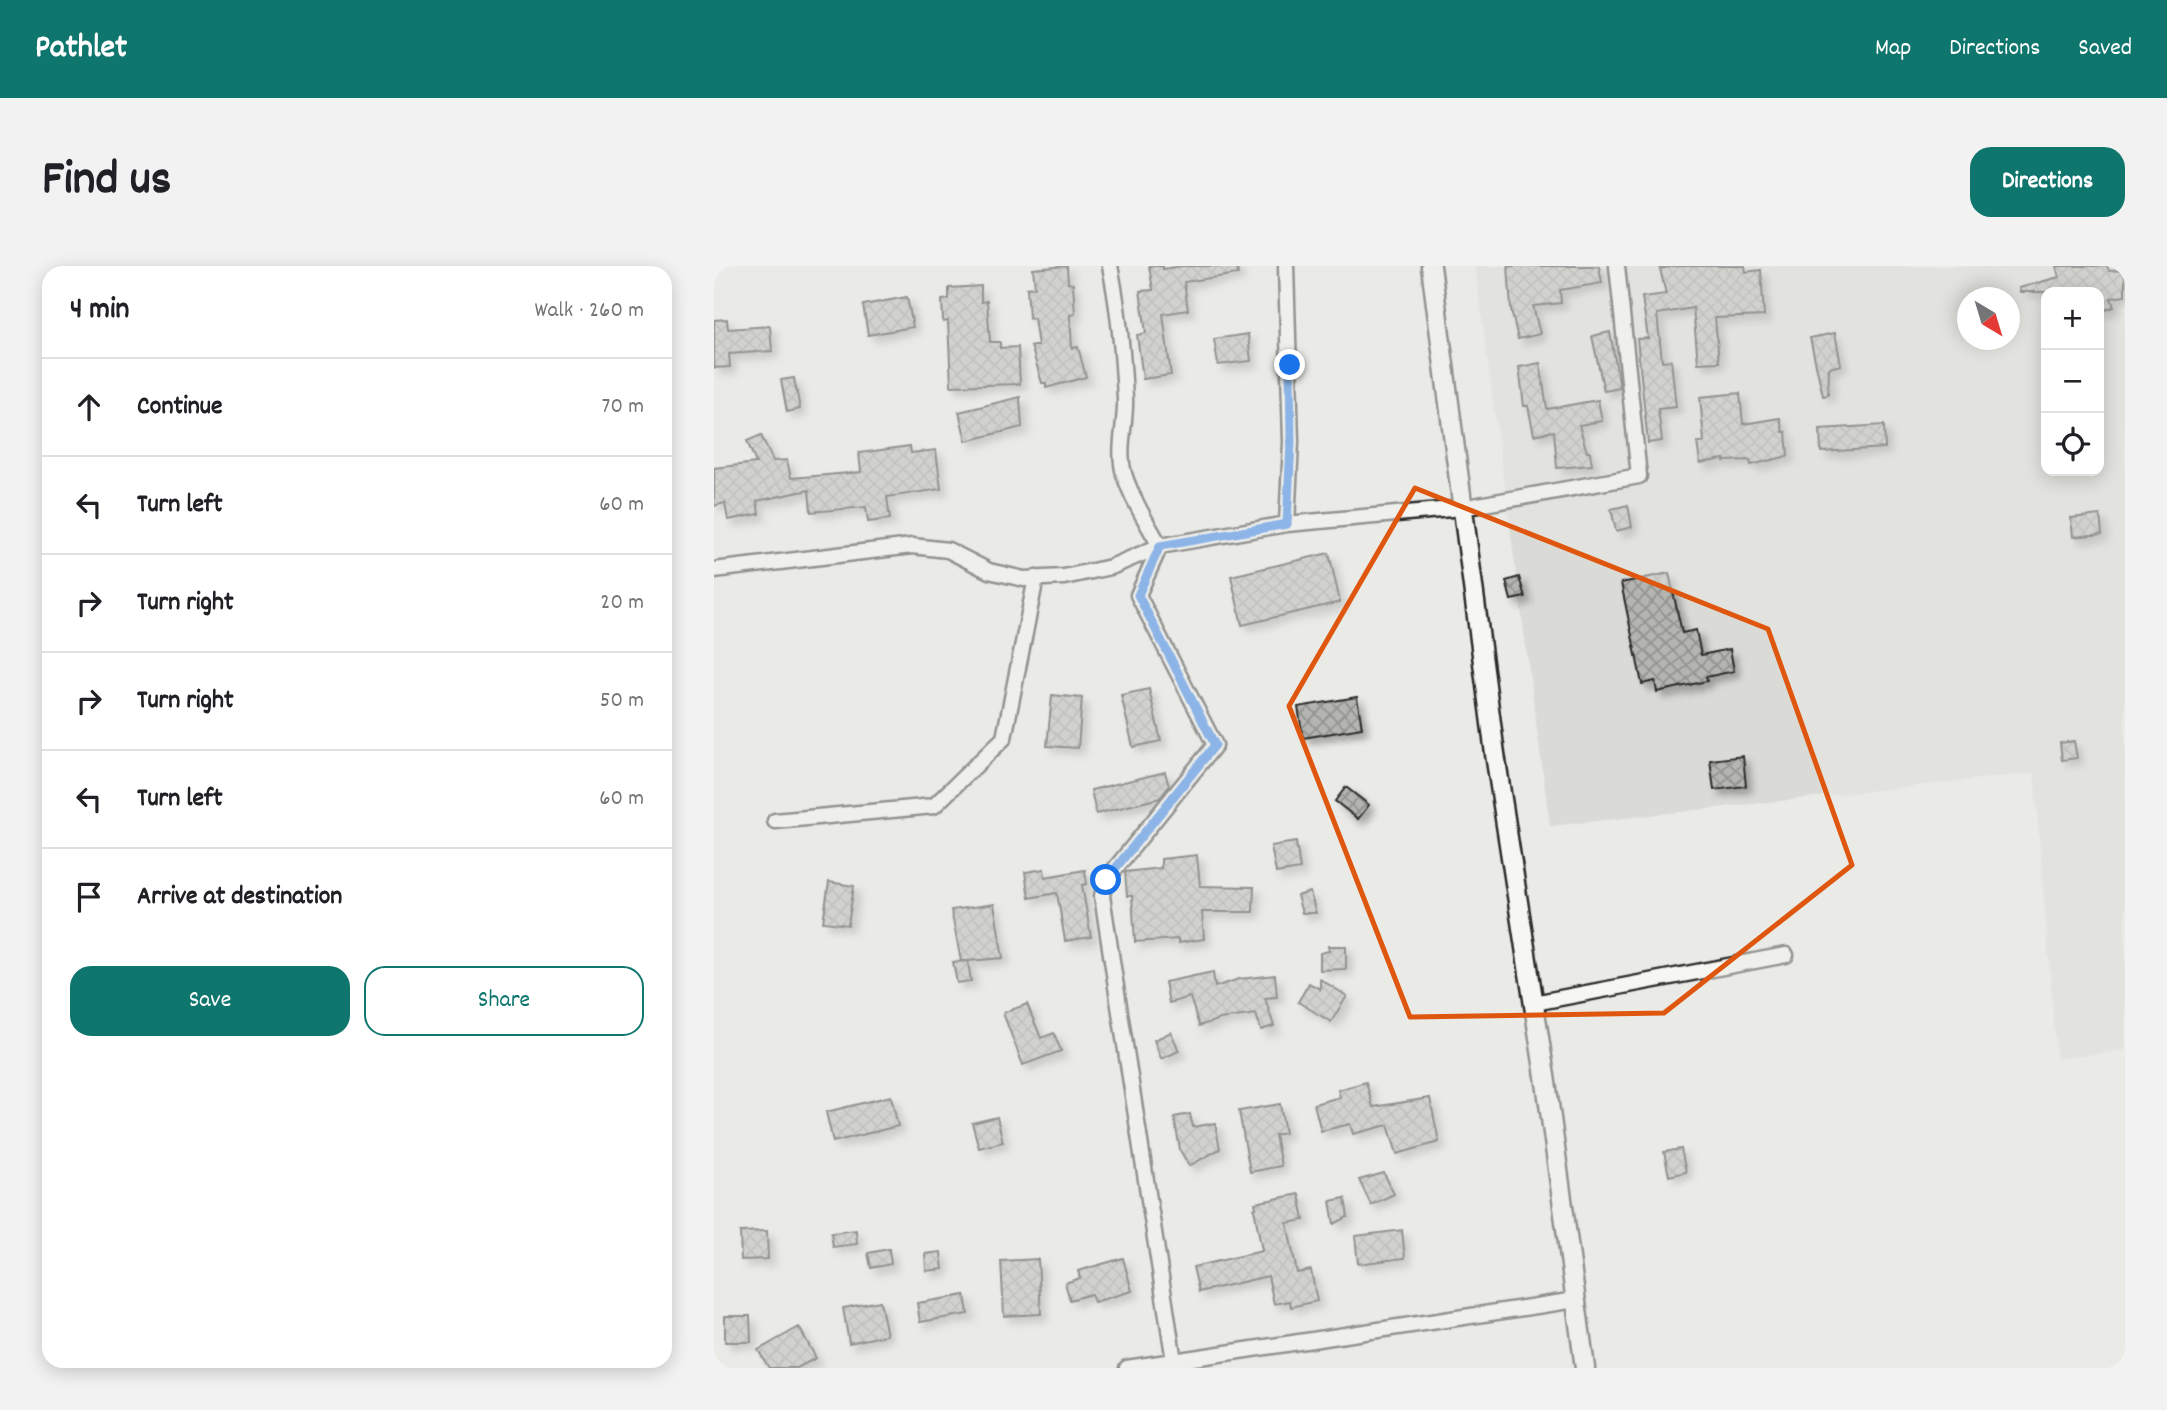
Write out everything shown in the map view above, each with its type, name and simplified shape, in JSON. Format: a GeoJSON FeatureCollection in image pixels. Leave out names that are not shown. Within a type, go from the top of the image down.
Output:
{"type":"FeatureCollection","features":[{"type":"Feature","properties":{"kind":"street"},"geometry":{"type":"LineString","coordinates":[[1110,266],[1118,304],[1125,402],[1121,447],[1124,473],[1160,546]]}},
{"type":"Feature","properties":{"kind":"street"},"geometry":{"type":"LineString","coordinates":[[1286,266],[1291,442],[1287,524]]}},
{"type":"Feature","properties":{"kind":"street"},"geometry":{"type":"LineString","coordinates":[[1431,266],[1495,754],[1534,1003],[1585,1368]]}},
{"type":"Feature","properties":{"kind":"street"},"geometry":{"type":"LineString","coordinates":[[714,570],[912,546],[948,550],[989,571],[1024,579],[1064,577],[1111,567],[1160,546],[1287,524],[1462,508],[1639,476],[1617,266]]}},
{"type":"Feature","properties":{"kind":"street"},"geometry":{"type":"LineString","coordinates":[[1160,546],[1138,595],[1215,745],[1106,880],[1102,896],[1174,1361]]}},
{"type":"Feature","properties":{"kind":"street"},"geometry":{"type":"LineString","coordinates":[[775,821],[934,806],[1004,738],[1036,578]]}},
{"type":"Feature","properties":{"kind":"street"},"geometry":{"type":"LineString","coordinates":[[1534,1003],[1786,955]]}},
{"type":"Feature","properties":{"kind":"street"},"geometry":{"type":"LineString","coordinates":[[1127,1368],[1576,1300]]}},
{"type":"Feature","properties":{"kind":"highlighted area"},"geometry":{"type":"Polygon","coordinates":[[[1415,488],[1768,629],[1852,865],[1664,1013],[1410,1017],[1289,706],[1415,488]]]}},
{"type":"Feature","properties":{"kind":"shaded area"},"geometry":{"type":"Polygon","coordinates":[[[1475,266],[2125,266],[2125,1050],[2057,1059],[2034,773],[1550,826],[1475,266]]]}},
{"type":"Feature","properties":{"kind":"building"},"geometry":{"type":"Polygon","coordinates":[[[1067,266],[1068,283],[1073,284],[1075,314],[1070,315],[1072,348],[1078,347],[1086,377],[1046,388],[1031,346],[1038,346],[1034,318],[1029,318],[1027,288],[1035,287],[1033,269],[1067,266]]]}},
{"type":"Feature","properties":{"kind":"building"},"geometry":{"type":"Polygon","coordinates":[[[1149,266],[1163,266],[1163,269],[1181,266],[1237,266],[1238,274],[1184,282],[1188,310],[1163,314],[1171,375],[1143,379],[1137,335],[1146,333],[1140,291],[1153,290],[1149,266]]]}},
{"type":"Feature","properties":{"kind":"building"},"geometry":{"type":"Polygon","coordinates":[[[1508,266],[1599,266],[1602,283],[1560,290],[1561,303],[1533,306],[1540,334],[1518,339],[1511,309],[1508,266]]]}},
{"type":"Feature","properties":{"kind":"building"},"geometry":{"type":"Polygon","coordinates":[[[1674,266],[1745,266],[1746,272],[1761,270],[1764,316],[1715,318],[1719,362],[1698,363],[1693,308],[1657,314],[1662,361],[1671,360],[1676,407],[1658,409],[1662,441],[1648,443],[1637,339],[1648,338],[1642,297],[1666,294],[1660,269],[1674,266]]]}},
{"type":"Feature","properties":{"kind":"building"},"geometry":{"type":"Polygon","coordinates":[[[2056,266],[2107,266],[2109,271],[2125,270],[2125,296],[2111,298],[2114,307],[2104,310],[2104,287],[2041,287],[2041,292],[2020,292],[2020,288],[2059,277],[2056,266]]]}},
{"type":"Feature","properties":{"kind":"building"},"geometry":{"type":"Polygon","coordinates":[[[981,286],[981,302],[987,301],[990,342],[1000,342],[1000,348],[1018,347],[1020,384],[951,386],[948,321],[943,322],[942,300],[949,299],[949,288],[981,286]]]}},
{"type":"Feature","properties":{"kind":"building"},"geometry":{"type":"Polygon","coordinates":[[[907,297],[913,327],[868,335],[863,305],[907,297]]]}},
{"type":"Feature","properties":{"kind":"building"},"geometry":{"type":"Polygon","coordinates":[[[727,319],[728,329],[770,326],[772,351],[729,354],[730,367],[714,368],[714,320],[727,319]]]}},
{"type":"Feature","properties":{"kind":"building"},"geometry":{"type":"Polygon","coordinates":[[[1610,332],[1620,388],[1604,391],[1592,336],[1610,332]]]}},
{"type":"Feature","properties":{"kind":"building"},"geometry":{"type":"Polygon","coordinates":[[[1835,333],[1841,365],[1829,368],[1828,395],[1823,396],[1810,338],[1835,333]]]}},
{"type":"Feature","properties":{"kind":"building"},"geometry":{"type":"Polygon","coordinates":[[[1248,334],[1251,361],[1218,365],[1214,339],[1248,334]]]}},
{"type":"Feature","properties":{"kind":"building"},"geometry":{"type":"Polygon","coordinates":[[[1540,363],[1547,409],[1598,400],[1602,421],[1579,425],[1587,452],[1590,452],[1592,465],[1557,468],[1554,431],[1534,435],[1528,406],[1524,406],[1519,367],[1540,363]]]}},
{"type":"Feature","properties":{"kind":"building"},"geometry":{"type":"Polygon","coordinates":[[[794,378],[800,409],[787,412],[781,380],[794,378]]]}},
{"type":"Feature","properties":{"kind":"building"},"geometry":{"type":"Polygon","coordinates":[[[1740,393],[1743,424],[1780,418],[1783,432],[1786,432],[1788,456],[1751,465],[1750,460],[1724,459],[1700,463],[1697,442],[1704,442],[1700,397],[1740,393]]]}},
{"type":"Feature","properties":{"kind":"building"},"geometry":{"type":"Polygon","coordinates":[[[1020,397],[1022,427],[966,441],[959,412],[1020,397]]]}},
{"type":"Feature","properties":{"kind":"building"},"geometry":{"type":"Polygon","coordinates":[[[1884,425],[1885,448],[1821,452],[1820,429],[1884,425]]]}},
{"type":"Feature","properties":{"kind":"building"},"geometry":{"type":"Polygon","coordinates":[[[761,435],[773,461],[787,460],[791,478],[861,472],[859,453],[910,446],[911,453],[936,450],[941,489],[887,497],[890,519],[868,522],[866,507],[811,512],[809,490],[757,501],[759,514],[728,520],[725,503],[714,506],[714,468],[756,463],[747,441],[761,435]]]}},
{"type":"Feature","properties":{"kind":"building"},"geometry":{"type":"Polygon","coordinates":[[[1628,505],[1632,527],[1616,531],[1611,509],[1628,505]]]}},
{"type":"Feature","properties":{"kind":"building"},"geometry":{"type":"Polygon","coordinates":[[[2100,515],[2102,534],[2073,537],[2071,518],[2100,515]]]}},
{"type":"Feature","properties":{"kind":"building"},"geometry":{"type":"Polygon","coordinates":[[[1329,553],[1340,602],[1242,625],[1231,576],[1329,553]]]}},
{"type":"Feature","properties":{"kind":"building"},"geometry":{"type":"Polygon","coordinates":[[[1669,573],[1682,633],[1696,630],[1701,655],[1730,649],[1734,671],[1706,677],[1707,681],[1657,692],[1655,681],[1642,684],[1621,583],[1669,573]]]}},
{"type":"Feature","properties":{"kind":"building"},"geometry":{"type":"Polygon","coordinates":[[[1519,577],[1525,597],[1511,600],[1506,581],[1519,577]]]}},
{"type":"Feature","properties":{"kind":"building"},"geometry":{"type":"Polygon","coordinates":[[[1149,689],[1161,741],[1133,747],[1121,695],[1149,689]]]}},
{"type":"Feature","properties":{"kind":"building"},"geometry":{"type":"Polygon","coordinates":[[[1052,695],[1082,698],[1078,748],[1047,746],[1052,695]]]}},
{"type":"Feature","properties":{"kind":"building"},"geometry":{"type":"Polygon","coordinates":[[[1357,697],[1362,728],[1303,738],[1298,707],[1357,697]]]}},
{"type":"Feature","properties":{"kind":"building"},"geometry":{"type":"Polygon","coordinates":[[[2074,741],[2077,758],[2062,760],[2060,743],[2074,741]]]}},
{"type":"Feature","properties":{"kind":"building"},"geometry":{"type":"Polygon","coordinates":[[[1743,756],[1746,786],[1714,790],[1710,760],[1743,756]]]}},
{"type":"Feature","properties":{"kind":"building"},"geometry":{"type":"Polygon","coordinates":[[[1165,772],[1169,786],[1160,798],[1096,814],[1091,790],[1165,772]]]}},
{"type":"Feature","properties":{"kind":"building"},"geometry":{"type":"Polygon","coordinates":[[[1346,787],[1369,805],[1358,819],[1335,801],[1346,787]]]}},
{"type":"Feature","properties":{"kind":"building"},"geometry":{"type":"Polygon","coordinates":[[[1296,842],[1300,869],[1276,873],[1271,846],[1296,842]]]}},
{"type":"Feature","properties":{"kind":"building"},"geometry":{"type":"Polygon","coordinates":[[[1197,855],[1200,886],[1254,887],[1253,912],[1202,912],[1204,939],[1178,943],[1178,939],[1135,942],[1132,896],[1127,896],[1125,872],[1161,868],[1161,859],[1197,855]]]}},
{"type":"Feature","properties":{"kind":"building"},"geometry":{"type":"Polygon","coordinates":[[[1044,869],[1045,877],[1085,870],[1087,884],[1082,885],[1091,937],[1065,941],[1057,893],[1029,898],[1025,872],[1044,869]]]}},
{"type":"Feature","properties":{"kind":"building"},"geometry":{"type":"Polygon","coordinates":[[[829,882],[854,886],[848,925],[823,922],[829,882]]]}},
{"type":"Feature","properties":{"kind":"building"},"geometry":{"type":"Polygon","coordinates":[[[1310,892],[1316,913],[1302,913],[1297,896],[1310,892]]]}},
{"type":"Feature","properties":{"kind":"building"},"geometry":{"type":"Polygon","coordinates":[[[994,904],[1003,958],[961,961],[951,910],[994,904]]]}},
{"type":"Feature","properties":{"kind":"building"},"geometry":{"type":"Polygon","coordinates":[[[1328,946],[1346,946],[1346,969],[1320,970],[1320,953],[1329,951],[1328,946]]]}},
{"type":"Feature","properties":{"kind":"building"},"geometry":{"type":"Polygon","coordinates":[[[968,961],[971,981],[957,983],[953,962],[968,961]]]}},
{"type":"Feature","properties":{"kind":"building"},"geometry":{"type":"Polygon","coordinates":[[[1213,972],[1215,987],[1239,979],[1275,975],[1277,997],[1265,998],[1274,1026],[1261,1030],[1256,1014],[1220,1019],[1199,1026],[1190,997],[1169,1003],[1165,982],[1213,972]]]}},
{"type":"Feature","properties":{"kind":"building"},"geometry":{"type":"Polygon","coordinates":[[[1320,979],[1347,996],[1331,1022],[1298,1002],[1309,983],[1320,989],[1320,979]]]}},
{"type":"Feature","properties":{"kind":"building"},"geometry":{"type":"Polygon","coordinates":[[[1027,1004],[1041,1038],[1054,1033],[1061,1051],[1023,1065],[1003,1013],[1027,1004]]]}},
{"type":"Feature","properties":{"kind":"building"},"geometry":{"type":"Polygon","coordinates":[[[1171,1032],[1179,1051],[1161,1059],[1154,1040],[1171,1032]]]}},
{"type":"Feature","properties":{"kind":"building"},"geometry":{"type":"Polygon","coordinates":[[[1366,1082],[1373,1107],[1430,1098],[1439,1142],[1397,1154],[1388,1125],[1353,1134],[1350,1124],[1321,1131],[1314,1104],[1340,1097],[1338,1090],[1366,1082]]]}},
{"type":"Feature","properties":{"kind":"building"},"geometry":{"type":"Polygon","coordinates":[[[891,1096],[898,1126],[833,1142],[826,1112],[891,1096]]]}},
{"type":"Feature","properties":{"kind":"building"},"geometry":{"type":"Polygon","coordinates":[[[1280,1104],[1285,1133],[1275,1135],[1281,1166],[1250,1172],[1239,1111],[1280,1104]]]}},
{"type":"Feature","properties":{"kind":"building"},"geometry":{"type":"Polygon","coordinates":[[[1190,1114],[1193,1127],[1215,1123],[1220,1149],[1189,1166],[1180,1150],[1174,1117],[1190,1114]]]}},
{"type":"Feature","properties":{"kind":"building"},"geometry":{"type":"Polygon","coordinates":[[[997,1117],[1003,1142],[979,1148],[972,1123],[997,1117]]]}},
{"type":"Feature","properties":{"kind":"building"},"geometry":{"type":"Polygon","coordinates":[[[1681,1149],[1686,1172],[1669,1176],[1664,1152],[1681,1149]]]}},
{"type":"Feature","properties":{"kind":"building"},"geometry":{"type":"Polygon","coordinates":[[[1384,1173],[1394,1194],[1371,1205],[1359,1180],[1384,1173]]]}},
{"type":"Feature","properties":{"kind":"building"},"geometry":{"type":"Polygon","coordinates":[[[1299,1194],[1304,1220],[1287,1223],[1297,1273],[1311,1270],[1317,1301],[1291,1307],[1290,1301],[1274,1304],[1268,1276],[1199,1292],[1193,1267],[1262,1251],[1255,1203],[1299,1194]]]}},
{"type":"Feature","properties":{"kind":"building"},"geometry":{"type":"Polygon","coordinates":[[[1345,1198],[1348,1217],[1334,1224],[1330,1201],[1345,1198]]]}},
{"type":"Feature","properties":{"kind":"building"},"geometry":{"type":"Polygon","coordinates":[[[856,1230],[857,1244],[833,1247],[831,1233],[856,1230]]]}},
{"type":"Feature","properties":{"kind":"building"},"geometry":{"type":"Polygon","coordinates":[[[1402,1230],[1405,1258],[1358,1264],[1355,1236],[1402,1230]]]}},
{"type":"Feature","properties":{"kind":"building"},"geometry":{"type":"Polygon","coordinates":[[[767,1231],[768,1259],[741,1260],[740,1232],[767,1231]]]}},
{"type":"Feature","properties":{"kind":"building"},"geometry":{"type":"Polygon","coordinates":[[[889,1249],[891,1264],[871,1268],[868,1253],[889,1249]]]}},
{"type":"Feature","properties":{"kind":"building"},"geometry":{"type":"Polygon","coordinates":[[[941,1252],[943,1269],[926,1271],[925,1254],[941,1252]]]}},
{"type":"Feature","properties":{"kind":"building"},"geometry":{"type":"Polygon","coordinates":[[[1123,1258],[1132,1291],[1094,1302],[1091,1294],[1070,1300],[1065,1283],[1080,1278],[1078,1271],[1123,1258]]]}},
{"type":"Feature","properties":{"kind":"building"},"geometry":{"type":"Polygon","coordinates":[[[1038,1259],[1041,1314],[1004,1316],[1001,1261],[1038,1259]]]}},
{"type":"Feature","properties":{"kind":"building"},"geometry":{"type":"Polygon","coordinates":[[[965,1295],[968,1314],[920,1322],[917,1303],[965,1295]]]}},
{"type":"Feature","properties":{"kind":"building"},"geometry":{"type":"Polygon","coordinates":[[[880,1301],[887,1335],[849,1343],[843,1308],[880,1301]]]}},
{"type":"Feature","properties":{"kind":"building"},"geometry":{"type":"Polygon","coordinates":[[[725,1316],[750,1316],[751,1342],[725,1342],[725,1316]]]}},
{"type":"Feature","properties":{"kind":"building"},"geometry":{"type":"Polygon","coordinates":[[[799,1327],[816,1358],[797,1368],[769,1368],[758,1350],[799,1327]]]}},
{"type":"Feature","properties":{"kind":"route"},"geometry":{"type":"LineString","coordinates":[[1106,880],[1215,745],[1138,595],[1160,546],[1287,524],[1291,442],[1290,365]]}}]}
